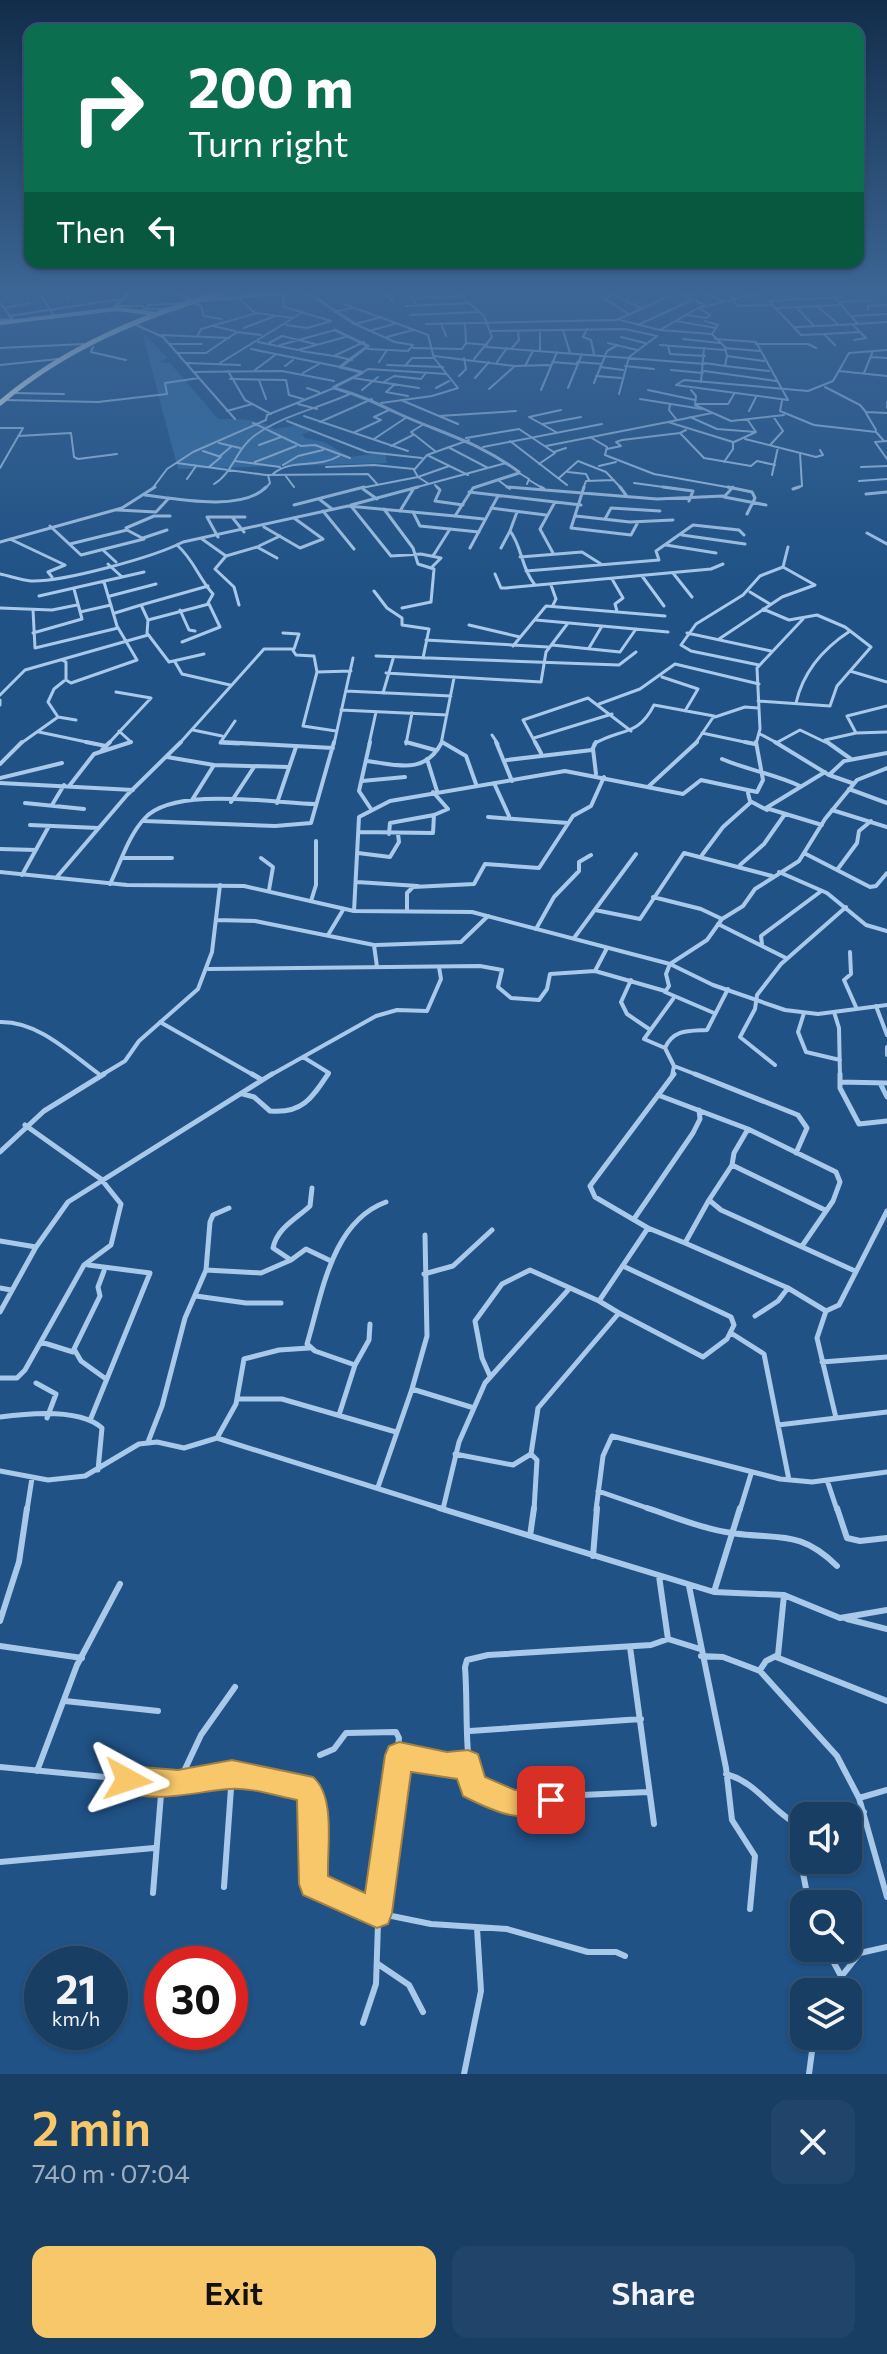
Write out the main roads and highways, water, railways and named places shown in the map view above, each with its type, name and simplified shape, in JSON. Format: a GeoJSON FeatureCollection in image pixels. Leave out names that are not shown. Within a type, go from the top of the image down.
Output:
{"type":"FeatureCollection","features":[{"type":"Feature","properties":{"kind":"highway"},"geometry":{"type":"LineString","coordinates":[[1,402],[17,389]]}}]}
